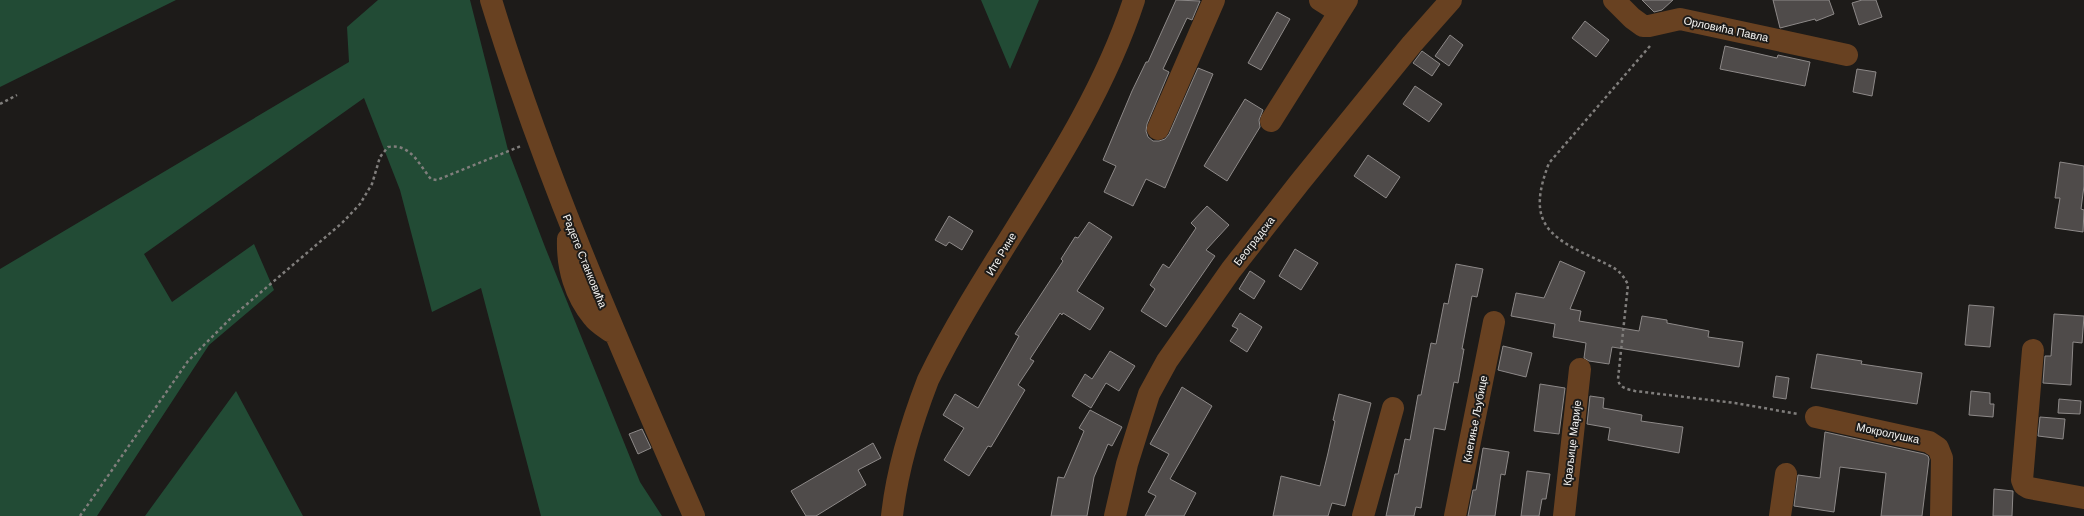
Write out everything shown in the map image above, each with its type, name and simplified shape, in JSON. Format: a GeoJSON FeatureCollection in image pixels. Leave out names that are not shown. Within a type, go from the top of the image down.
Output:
{"type":"FeatureCollection","features":[{"type":"Feature","properties":{"kind":"street","name":"Радете Станковића"},"geometry":{"type":"LineString","coordinates":[[491,0],[568,222],[694,516]]}},
{"type":"Feature","properties":{"kind":"street"},"geometry":{"type":"LineString","coordinates":[[1158,129],[1214,0]]}},
{"type":"Feature","properties":{"kind":"street"},"geometry":{"type":"LineString","coordinates":[[1271,121],[1343,6],[1320,0]]}},
{"type":"Feature","properties":{"kind":"street","name":"Београдска"},"geometry":{"type":"LineString","coordinates":[[1115,516],[1127,464],[1149,394],[1167,361],[1231,270],[1300,182],[1412,44],[1451,0]]}},
{"type":"Feature","properties":{"kind":"street","name":"Орловића Павла"},"geometry":{"type":"LineString","coordinates":[[1614,0],[1632,18],[1643,26],[1680,19],[1847,55]]}},
{"type":"Feature","properties":{"kind":"street","name":"Ите Рине"},"geometry":{"type":"LineString","coordinates":[[892,516],[903,458],[928,380],[1091,100],[1137,4]]}},
{"type":"Feature","properties":{"kind":"street","name":"Кнегиње Љубице"},"geometry":{"type":"LineString","coordinates":[[1455,516],[1494,322]]}},
{"type":"Feature","properties":{"kind":"street"},"geometry":{"type":"LineString","coordinates":[[2033,350],[2022,480],[2024,485],[2029,488],[2084,498],[2082,516]]}},
{"type":"Feature","properties":{"kind":"street","name":"Краљице Марије"},"geometry":{"type":"LineString","coordinates":[[1564,516],[1580,369]]}},
{"type":"Feature","properties":{"kind":"street"},"geometry":{"type":"LineString","coordinates":[[1363,516],[1393,408]]}},
{"type":"Feature","properties":{"kind":"street","name":"Мокролушка"},"geometry":{"type":"LineString","coordinates":[[1816,417],[1929,442],[1938,448],[1942,458],[1941,516]]}},
{"type":"Feature","properties":{"kind":"street"},"geometry":{"type":"LineString","coordinates":[[1780,516],[1786,474]]}},
{"type":"Feature","properties":{"kind":"path"},"geometry":{"type":"LineString","coordinates":[[1652,43],[1549,163],[1544,176],[1540,201],[1540,217],[1552,234],[1568,247],[1614,268],[1624,275],[1628,285],[1618,379],[1619,384],[1622,387],[1635,390],[1735,402],[1816,417]]}},
{"type":"Feature","properties":{"kind":"path"},"geometry":{"type":"LineString","coordinates":[[0,104],[17,95]]}},
{"type":"Feature","properties":{"kind":"path"},"geometry":{"type":"LineString","coordinates":[[80,516],[188,361],[233,316],[268,287],[287,267],[342,223],[360,204],[372,184],[380,157],[388,147],[395,145],[407,150],[415,156],[431,179],[436,180],[538,139]]}},
{"type":"Feature","properties":{"kind":"green space"},"geometry":{"type":"Polygon","coordinates":[[[0,0],[176,0],[0,87],[0,0]]]}},
{"type":"Feature","properties":{"kind":"green space"},"geometry":{"type":"Polygon","coordinates":[[[378,0],[470,0],[508,150],[545,247],[640,482],[662,516],[541,516],[481,288],[432,312],[400,190],[364,98],[144,254],[172,302],[254,244],[274,290],[209,345],[97,516],[0,516],[0,269],[349,62],[347,27],[378,0]]]}},
{"type":"Feature","properties":{"kind":"green space"},"geometry":{"type":"Polygon","coordinates":[[[981,0],[1039,0],[1010,69],[981,0]]]}},
{"type":"Feature","properties":{"kind":"green space"},"geometry":{"type":"Polygon","coordinates":[[[236,391],[303,516],[145,516],[236,391]]]}},
{"type":"Feature","properties":{"kind":"building"},"geometry":{"type":"Polygon","coordinates":[[[1176,0],[1200,1],[1192,20],[1187,18],[1163,69],[1169,72],[1147,124],[1146,131],[1148,137],[1153,141],[1159,141],[1165,139],[1169,134],[1198,68],[1213,74],[1165,188],[1146,179],[1133,206],[1104,192],[1116,166],[1103,160],[1132,91],[1146,62],[1148,62],[1176,0]]]}},
{"type":"Feature","properties":{"kind":"building"},"geometry":{"type":"Polygon","coordinates":[[[1642,0],[1673,0],[1662,10],[1654,12],[1642,0]]]}},
{"type":"Feature","properties":{"kind":"building"},"geometry":{"type":"Polygon","coordinates":[[[1773,0],[1829,0],[1834,14],[1816,21],[1815,19],[1780,28],[1773,0]]]}},
{"type":"Feature","properties":{"kind":"building"},"geometry":{"type":"Polygon","coordinates":[[[1862,0],[1876,0],[1882,17],[1859,25],[1852,3],[1862,0]]]}},
{"type":"Feature","properties":{"kind":"building"},"geometry":{"type":"Polygon","coordinates":[[[1277,12],[1290,19],[1261,70],[1248,63],[1277,12]]]}},
{"type":"Feature","properties":{"kind":"building"},"geometry":{"type":"Polygon","coordinates":[[[1585,21],[1609,40],[1596,57],[1572,38],[1585,21]]]}},
{"type":"Feature","properties":{"kind":"building"},"geometry":{"type":"Polygon","coordinates":[[[1450,35],[1463,45],[1449,66],[1435,56],[1450,35]]]}},
{"type":"Feature","properties":{"kind":"building"},"geometry":{"type":"Polygon","coordinates":[[[1725,46],[1777,58],[1778,55],[1810,62],[1805,86],[1720,69],[1725,46]]]}},
{"type":"Feature","properties":{"kind":"building"},"geometry":{"type":"Polygon","coordinates":[[[1422,51],[1440,64],[1432,76],[1413,63],[1422,51]]]}},
{"type":"Feature","properties":{"kind":"building"},"geometry":{"type":"Polygon","coordinates":[[[1857,69],[1876,72],[1872,96],[1853,92],[1857,69]]]}},
{"type":"Feature","properties":{"kind":"building"},"geometry":{"type":"Polygon","coordinates":[[[1415,86],[1442,104],[1429,122],[1403,104],[1415,86]]]}},
{"type":"Feature","properties":{"kind":"building"},"geometry":{"type":"Polygon","coordinates":[[[1245,99],[1263,110],[1259,120],[1260,127],[1227,181],[1204,166],[1245,99]]]}},
{"type":"Feature","properties":{"kind":"building"},"geometry":{"type":"Polygon","coordinates":[[[1368,155],[1400,177],[1386,198],[1354,176],[1368,155]]]}},
{"type":"Feature","properties":{"kind":"building"},"geometry":{"type":"Polygon","coordinates":[[[2060,162],[2084,166],[2084,186],[2081,209],[2084,210],[2083,232],[2055,228],[2060,198],[2055,198],[2060,162]]]}},
{"type":"Feature","properties":{"kind":"building"},"geometry":{"type":"Polygon","coordinates":[[[1207,206],[1229,225],[1206,250],[1215,256],[1166,327],[1141,311],[1155,289],[1150,285],[1163,264],[1169,268],[1196,228],[1191,223],[1207,206]]]}},
{"type":"Feature","properties":{"kind":"building"},"geometry":{"type":"Polygon","coordinates":[[[949,216],[973,231],[962,250],[949,242],[946,246],[935,240],[949,216]]]}},
{"type":"Feature","properties":{"kind":"building"},"geometry":{"type":"Polygon","coordinates":[[[1089,222],[1112,237],[1077,291],[1104,308],[1090,330],[1063,313],[1062,315],[1060,313],[1030,359],[1034,361],[1018,385],[1025,390],[991,447],[988,446],[969,476],[944,460],[964,428],[943,415],[955,394],[978,408],[1019,336],[1015,334],[1063,261],[1061,259],[1075,237],[1078,238],[1089,222]]]}},
{"type":"Feature","properties":{"kind":"building"},"geometry":{"type":"Polygon","coordinates":[[[1295,249],[1318,263],[1301,290],[1279,276],[1295,249]]]}},
{"type":"Feature","properties":{"kind":"building"},"geometry":{"type":"Polygon","coordinates":[[[1560,261],[1585,272],[1570,309],[1581,311],[1579,321],[1639,331],[1642,316],[1667,320],[1667,323],[1709,331],[1708,337],[1743,342],[1739,367],[1612,347],[1609,364],[1589,361],[1584,358],[1586,343],[1553,337],[1555,324],[1511,316],[1516,293],[1544,298],[1560,261]]]}},
{"type":"Feature","properties":{"kind":"building"},"geometry":{"type":"Polygon","coordinates":[[[1456,264],[1483,269],[1477,297],[1472,296],[1462,349],[1464,349],[1458,383],[1454,382],[1445,430],[1434,428],[1421,508],[1416,507],[1414,516],[1386,516],[1395,474],[1398,474],[1405,439],[1410,440],[1418,395],[1421,395],[1431,343],[1436,344],[1444,303],[1448,304],[1456,264]]]}},
{"type":"Feature","properties":{"kind":"building"},"geometry":{"type":"Polygon","coordinates":[[[1250,271],[1265,281],[1254,299],[1239,289],[1250,271]]]}},
{"type":"Feature","properties":{"kind":"building"},"geometry":{"type":"Polygon","coordinates":[[[1969,305],[1994,307],[1990,347],[1965,345],[1969,305]]]}},
{"type":"Feature","properties":{"kind":"building"},"geometry":{"type":"Polygon","coordinates":[[[1240,313],[1262,327],[1247,352],[1230,341],[1238,329],[1232,326],[1240,313]]]}},
{"type":"Feature","properties":{"kind":"building"},"geometry":{"type":"Polygon","coordinates":[[[2054,314],[2084,316],[2082,343],[2073,342],[2071,385],[2043,383],[2045,356],[2051,356],[2054,314]]]}},
{"type":"Feature","properties":{"kind":"building"},"geometry":{"type":"Polygon","coordinates":[[[1503,346],[1532,353],[1526,377],[1498,370],[1503,346]]]}},
{"type":"Feature","properties":{"kind":"building"},"geometry":{"type":"Polygon","coordinates":[[[1110,351],[1135,366],[1119,391],[1106,383],[1091,408],[1072,396],[1085,374],[1092,379],[1110,351]]]}},
{"type":"Feature","properties":{"kind":"building"},"geometry":{"type":"Polygon","coordinates":[[[1817,354],[1862,361],[1861,364],[1922,373],[1917,404],[1811,388],[1817,354]]]}},
{"type":"Feature","properties":{"kind":"building"},"geometry":{"type":"Polygon","coordinates":[[[1776,376],[1789,378],[1786,399],[1773,397],[1776,376]]]}},
{"type":"Feature","properties":{"kind":"building"},"geometry":{"type":"Polygon","coordinates":[[[1540,384],[1565,388],[1559,434],[1534,431],[1540,384]]]}},
{"type":"Feature","properties":{"kind":"building"},"geometry":{"type":"Polygon","coordinates":[[[1182,387],[1212,406],[1170,479],[1196,493],[1184,516],[1145,516],[1156,496],[1148,492],[1169,454],[1150,444],[1182,387]]]}},
{"type":"Feature","properties":{"kind":"building"},"geometry":{"type":"Polygon","coordinates":[[[1971,391],[1990,393],[1990,404],[1994,404],[1993,417],[1969,415],[1971,391]]]}},
{"type":"Feature","properties":{"kind":"building"},"geometry":{"type":"Polygon","coordinates":[[[1339,394],[1371,403],[1345,506],[1332,503],[1328,516],[1273,516],[1281,476],[1320,486],[1335,421],[1333,420],[1339,394]]]}},
{"type":"Feature","properties":{"kind":"building"},"geometry":{"type":"Polygon","coordinates":[[[1590,396],[1604,398],[1603,408],[1642,415],[1641,421],[1683,427],[1679,453],[1608,440],[1610,428],[1587,424],[1590,396]]]}},
{"type":"Feature","properties":{"kind":"building"},"geometry":{"type":"Polygon","coordinates":[[[2059,399],[2081,401],[2080,414],[2058,413],[2059,399]]]}},
{"type":"Feature","properties":{"kind":"building"},"geometry":{"type":"Polygon","coordinates":[[[1090,410],[1122,427],[1112,446],[1108,444],[1094,477],[1087,516],[1051,516],[1058,477],[1064,478],[1084,431],[1079,428],[1090,410]]]}},
{"type":"Feature","properties":{"kind":"building"},"geometry":{"type":"Polygon","coordinates":[[[2040,417],[2065,419],[2063,439],[2038,436],[2040,417]]]}},
{"type":"Feature","properties":{"kind":"building"},"geometry":{"type":"Polygon","coordinates":[[[642,429],[651,448],[638,454],[629,434],[642,429]]]}},
{"type":"Feature","properties":{"kind":"building"},"geometry":{"type":"Polygon","coordinates":[[[1825,432],[1928,456],[1929,459],[1922,516],[1881,516],[1886,473],[1840,467],[1834,512],[1794,506],[1798,475],[1820,478],[1825,432]]]}},
{"type":"Feature","properties":{"kind":"building"},"geometry":{"type":"Polygon","coordinates":[[[873,443],[881,458],[858,470],[866,485],[816,516],[806,516],[791,491],[873,443]]]}},
{"type":"Feature","properties":{"kind":"building"},"geometry":{"type":"Polygon","coordinates":[[[1483,448],[1509,452],[1505,475],[1501,474],[1495,516],[1468,516],[1473,490],[1476,490],[1483,448]]]}},
{"type":"Feature","properties":{"kind":"building"},"geometry":{"type":"Polygon","coordinates":[[[1527,471],[1550,474],[1546,499],[1542,499],[1539,516],[1521,516],[1527,471]]]}},
{"type":"Feature","properties":{"kind":"building"},"geometry":{"type":"Polygon","coordinates":[[[1994,489],[2013,491],[2012,516],[1993,516],[1994,489]]]}}]}
